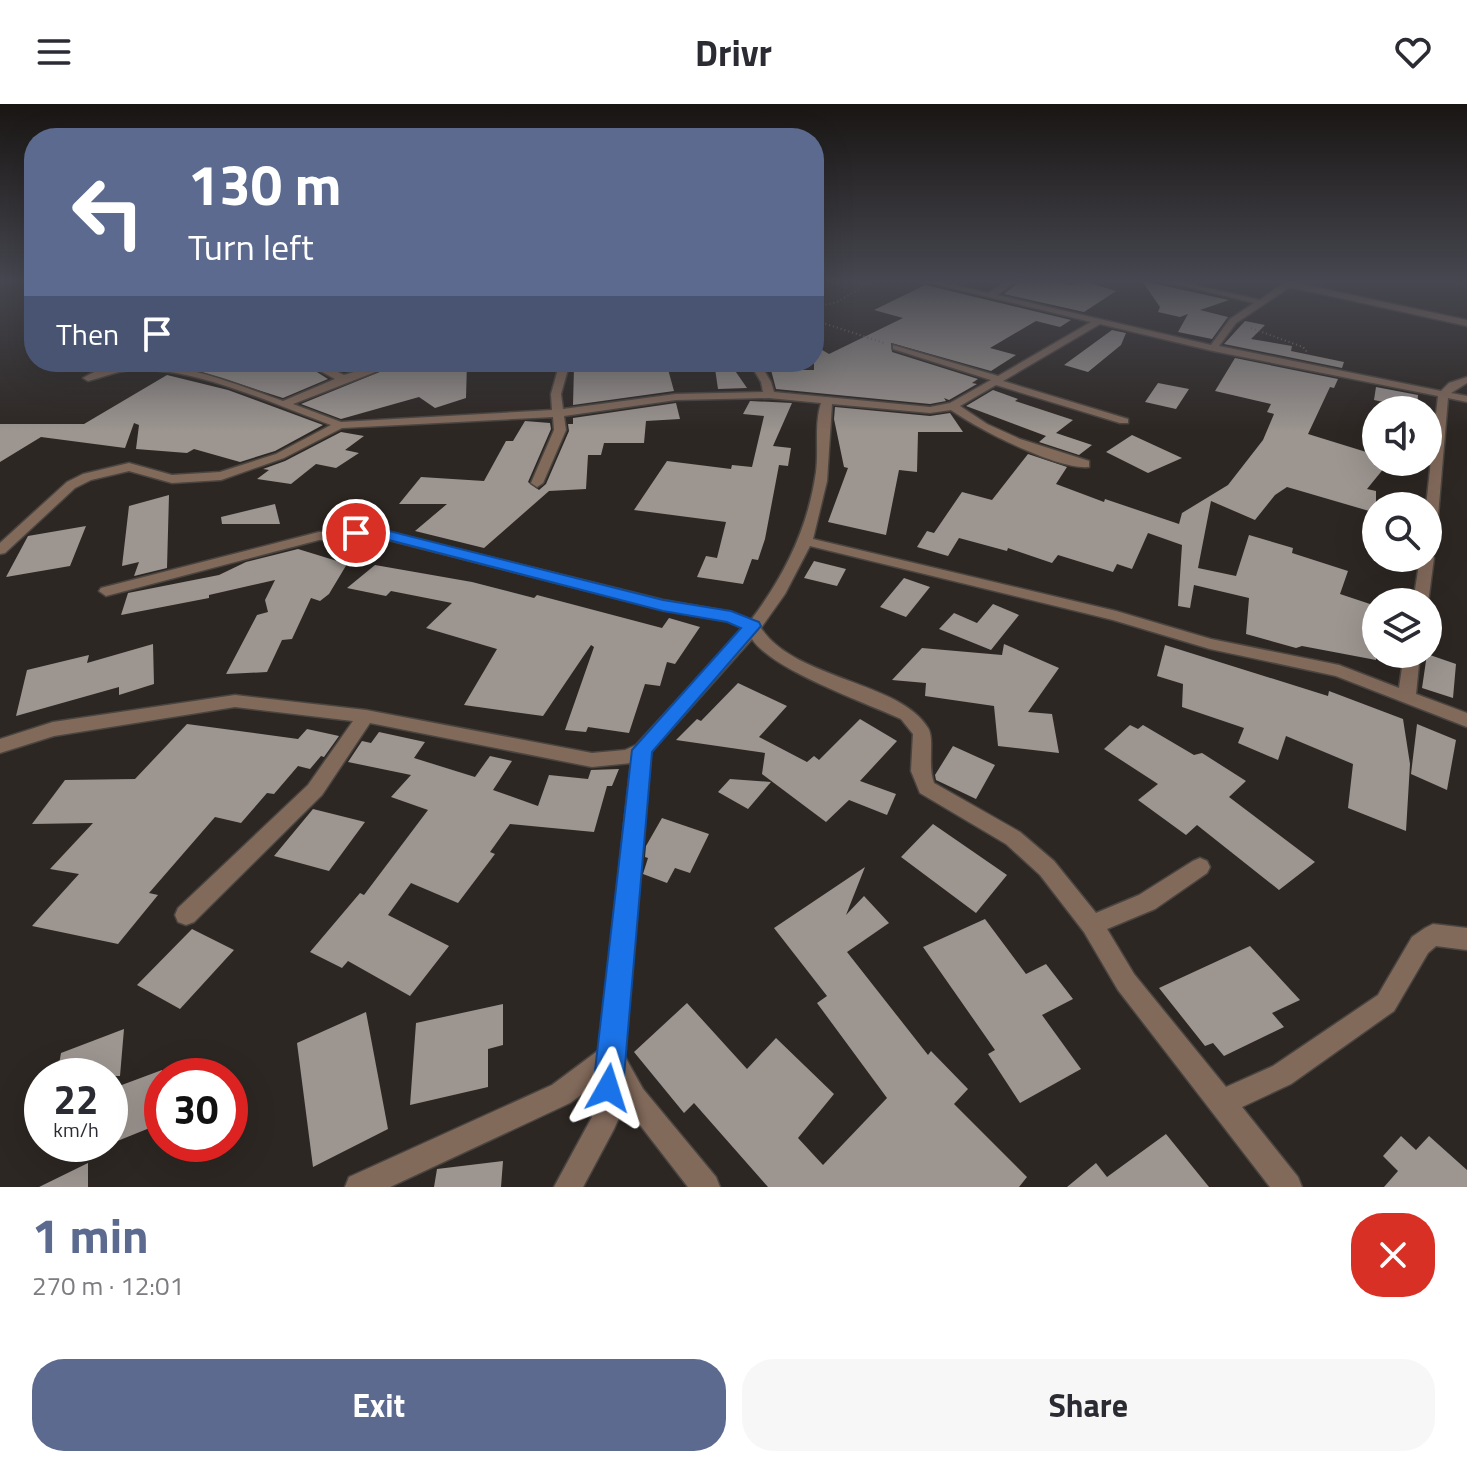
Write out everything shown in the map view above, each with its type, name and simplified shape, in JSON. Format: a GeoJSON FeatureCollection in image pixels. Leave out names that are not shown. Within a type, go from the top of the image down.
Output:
{"type":"FeatureCollection","features":[{"type":"Feature","properties":{"kind":"street"},"geometry":{"type":"LineString","coordinates":[[0,550],[71,485],[87,477],[129,467],[172,479],[195,480],[221,476],[280,456],[340,425],[559,413],[676,397],[769,395],[930,410],[953,406],[1081,332]]}},
{"type":"Feature","properties":{"kind":"street"},"geometry":{"type":"LineString","coordinates":[[1140,332],[1467,399]]}},
{"type":"Feature","properties":{"kind":"street"},"geometry":{"type":"LineString","coordinates":[[1213,348],[1225,332]]}},
{"type":"Feature","properties":{"kind":"street"},"geometry":{"type":"LineString","coordinates":[[896,347],[978,370],[994,377],[997,382],[1124,421]]}},
{"type":"Feature","properties":{"kind":"street"},"geometry":{"type":"LineString","coordinates":[[88,378],[113,372]]}},
{"type":"Feature","properties":{"kind":"street"},"geometry":{"type":"LineString","coordinates":[[176,372],[219,381],[287,403],[340,425]]}},
{"type":"Feature","properties":{"kind":"street"},"geometry":{"type":"LineString","coordinates":[[329,372],[343,379]]}},
{"type":"Feature","properties":{"kind":"street"},"geometry":{"type":"LineString","coordinates":[[287,403],[365,372]]}},
{"type":"Feature","properties":{"kind":"street"},"geometry":{"type":"LineString","coordinates":[[537,483],[560,430],[556,394],[562,372]]}},
{"type":"Feature","properties":{"kind":"street"},"geometry":{"type":"LineString","coordinates":[[760,372],[769,395]]}},
{"type":"Feature","properties":{"kind":"street"},"geometry":{"type":"LineString","coordinates":[[1434,492],[1443,394],[1453,385],[1467,380]]}},
{"type":"Feature","properties":{"kind":"street"},"geometry":{"type":"LineString","coordinates":[[0,746],[53,729],[235,701],[366,716],[592,760],[627,757],[642,750],[752,626],[786,581],[806,541],[823,465],[823,412],[827,402]]}},
{"type":"Feature","properties":{"kind":"street"},"geometry":{"type":"LineString","coordinates":[[953,406],[1005,436],[1041,452],[1085,464]]}},
{"type":"Feature","properties":{"kind":"street"},"geometry":{"type":"LineString","coordinates":[[106,591],[319,536],[356,533],[385,535],[663,605],[731,617],[752,626],[764,645],[792,663],[907,714],[922,733],[920,771],[927,788],[1013,838],[1047,868],[1092,925],[1126,982],[1288,1187]]}},
{"type":"Feature","properties":{"kind":"street"},"geometry":{"type":"LineString","coordinates":[[806,541],[1116,616],[1210,644],[1339,671],[1467,720]]}},
{"type":"Feature","properties":{"kind":"street"},"geometry":{"type":"LineString","coordinates":[[1407,695],[1410,668]]}},
{"type":"Feature","properties":{"kind":"street"},"geometry":{"type":"LineString","coordinates":[[186,915],[315,790],[366,716]]}},
{"type":"Feature","properties":{"kind":"street"},"geometry":{"type":"LineString","coordinates":[[568,1187],[605,1120],[642,750]]}},
{"type":"Feature","properties":{"kind":"street"},"geometry":{"type":"LineString","coordinates":[[1092,925],[1147,902],[1200,867]]}},
{"type":"Feature","properties":{"kind":"street"},"geometry":{"type":"LineString","coordinates":[[1221,1103],[1282,1075],[1386,1003],[1420,945],[1433,935],[1467,939]]}},
{"type":"Feature","properties":{"kind":"street"},"geometry":{"type":"LineString","coordinates":[[359,1187],[561,1094],[611,1057]]}},
{"type":"Feature","properties":{"kind":"street"},"geometry":{"type":"LineString","coordinates":[[611,1057],[634,1098],[706,1187]]}},
{"type":"Feature","properties":{"kind":"path"},"geometry":{"type":"LineString","coordinates":[[849,332],[896,347]]}},
{"type":"Feature","properties":{"kind":"path"},"geometry":{"type":"LineString","coordinates":[[1261,332],[1308,350],[1302,365]]}},
{"type":"Feature","properties":{"kind":"building"},"geometry":{"type":"Polygon","coordinates":[[[875,332],[1018,332],[990,348],[1016,355],[991,371],[891,343],[892,352],[978,379],[972,383],[977,384],[949,400],[944,398],[946,401],[930,404],[776,389],[772,372],[824,372],[824,351],[829,354],[875,332]]]}},
{"type":"Feature","properties":{"kind":"building"},"geometry":{"type":"Polygon","coordinates":[[[1110,332],[1126,333],[1121,345],[1088,372],[1064,365],[1110,332]]]}},
{"type":"Feature","properties":{"kind":"building"},"geometry":{"type":"Polygon","coordinates":[[[1178,332],[1217,332],[1212,339],[1178,332]]]}},
{"type":"Feature","properties":{"kind":"building"},"geometry":{"type":"Polygon","coordinates":[[[1235,332],[1258,332],[1251,339],[1292,346],[1291,351],[1344,362],[1342,368],[1224,344],[1235,332]]]}},
{"type":"Feature","properties":{"kind":"building"},"geometry":{"type":"Polygon","coordinates":[[[1235,358],[1338,379],[1334,388],[1330,387],[1308,434],[1362,451],[1362,476],[1378,476],[1367,489],[1376,492],[1362,492],[1362,509],[1287,487],[1275,495],[1255,520],[1211,501],[1198,568],[1236,576],[1249,535],[1293,548],[1292,553],[1348,571],[1340,594],[1362,601],[1362,657],[1302,646],[1296,648],[1246,634],[1249,598],[1194,585],[1190,608],[1178,606],[1182,545],[1148,533],[1132,569],[1117,564],[1113,572],[1058,555],[1052,563],[1008,548],[1007,551],[959,538],[948,556],[917,547],[927,531],[934,533],[962,492],[992,500],[1028,454],[1067,467],[1056,484],[1179,524],[1182,513],[1228,485],[1263,440],[1274,414],[1267,412],[1271,404],[1215,391],[1235,358]]]}},
{"type":"Feature","properties":{"kind":"building"},"geometry":{"type":"Polygon","coordinates":[[[202,372],[317,372],[328,379],[283,398],[202,372]]]}},
{"type":"Feature","properties":{"kind":"building"},"geometry":{"type":"Polygon","coordinates":[[[379,372],[467,372],[466,398],[435,408],[419,397],[341,419],[301,404],[379,372]]]}},
{"type":"Feature","properties":{"kind":"building"},"geometry":{"type":"Polygon","coordinates":[[[574,372],[669,372],[674,391],[573,405],[574,372]]]}},
{"type":"Feature","properties":{"kind":"building"},"geometry":{"type":"Polygon","coordinates":[[[715,372],[736,372],[747,388],[718,389],[715,372]]]}},
{"type":"Feature","properties":{"kind":"building"},"geometry":{"type":"Polygon","coordinates":[[[167,375],[228,390],[323,425],[275,451],[240,462],[194,449],[187,453],[136,449],[139,425],[134,423],[125,448],[41,437],[0,462],[0,424],[84,424],[167,375]]]}},
{"type":"Feature","properties":{"kind":"building"},"geometry":{"type":"Polygon","coordinates":[[[1158,383],[1189,389],[1176,409],[1145,402],[1158,383]]]}},
{"type":"Feature","properties":{"kind":"building"},"geometry":{"type":"Polygon","coordinates":[[[1376,387],[1418,395],[1418,396],[1375,396],[1376,387]]]}},
{"type":"Feature","properties":{"kind":"building"},"geometry":{"type":"Polygon","coordinates":[[[993,390],[1018,399],[1015,401],[1073,420],[1056,433],[1092,445],[1079,455],[1039,442],[1046,436],[966,406],[993,390]]]}},
{"type":"Feature","properties":{"kind":"building"},"geometry":{"type":"Polygon","coordinates":[[[750,401],[792,403],[773,446],[791,448],[788,466],[779,465],[765,539],[758,560],[752,559],[743,584],[697,577],[706,556],[717,558],[726,522],[634,510],[667,461],[731,469],[732,465],[752,467],[764,416],[743,414],[750,401]]]}},
{"type":"Feature","properties":{"kind":"building"},"geometry":{"type":"Polygon","coordinates":[[[676,403],[680,419],[646,421],[644,443],[604,443],[601,455],[588,455],[586,489],[549,491],[484,548],[415,531],[447,504],[399,504],[421,477],[484,481],[506,441],[513,441],[525,421],[550,423],[551,429],[528,482],[539,490],[546,484],[573,418],[676,403]]]}},
{"type":"Feature","properties":{"kind":"building"},"geometry":{"type":"Polygon","coordinates":[[[835,407],[930,416],[950,413],[963,432],[918,432],[917,472],[899,470],[886,535],[828,522],[848,468],[844,467],[834,419],[835,407]]]}},
{"type":"Feature","properties":{"kind":"building"},"geometry":{"type":"Polygon","coordinates":[[[341,432],[364,436],[345,450],[359,453],[336,468],[316,464],[291,484],[257,479],[269,470],[263,469],[341,432]]]}},
{"type":"Feature","properties":{"kind":"building"},"geometry":{"type":"Polygon","coordinates":[[[1132,435],[1182,458],[1148,473],[1106,452],[1132,435]]]}},
{"type":"Feature","properties":{"kind":"building"},"geometry":{"type":"Polygon","coordinates":[[[169,495],[167,568],[134,576],[139,562],[122,566],[129,506],[169,495]]]}},
{"type":"Feature","properties":{"kind":"building"},"geometry":{"type":"Polygon","coordinates":[[[275,504],[280,524],[222,524],[221,517],[275,504]]]}},
{"type":"Feature","properties":{"kind":"building"},"geometry":{"type":"Polygon","coordinates":[[[86,526],[70,566],[6,577],[28,536],[86,526]]]}},
{"type":"Feature","properties":{"kind":"building"},"geometry":{"type":"Polygon","coordinates":[[[298,549],[347,564],[329,594],[320,601],[311,598],[292,639],[282,640],[267,672],[226,674],[257,615],[268,612],[265,600],[275,580],[209,595],[209,598],[121,615],[128,593],[219,575],[246,562],[298,549]]]}},
{"type":"Feature","properties":{"kind":"building"},"geometry":{"type":"Polygon","coordinates":[[[814,561],[846,569],[837,586],[804,578],[814,561]]]}},
{"type":"Feature","properties":{"kind":"building"},"geometry":{"type":"Polygon","coordinates":[[[375,565],[472,582],[534,598],[537,595],[662,628],[669,618],[700,627],[675,664],[667,662],[660,686],[645,684],[629,733],[588,727],[586,732],[565,730],[594,647],[591,645],[543,716],[464,705],[497,649],[426,628],[452,603],[391,591],[386,596],[347,588],[375,565]]]}},
{"type":"Feature","properties":{"kind":"building"},"geometry":{"type":"Polygon","coordinates":[[[904,578],[930,587],[906,617],[880,607],[904,578]]]}},
{"type":"Feature","properties":{"kind":"building"},"geometry":{"type":"Polygon","coordinates":[[[993,604],[1019,615],[991,650],[939,629],[954,613],[977,623],[993,604]]]}},
{"type":"Feature","properties":{"kind":"building"},"geometry":{"type":"Polygon","coordinates":[[[153,644],[154,684],[119,695],[119,687],[16,716],[27,670],[89,655],[87,663],[153,644]]]}},
{"type":"Feature","properties":{"kind":"building"},"geometry":{"type":"Polygon","coordinates":[[[1004,644],[1059,668],[1028,712],[1052,714],[1059,753],[998,746],[994,706],[925,696],[926,683],[892,680],[922,648],[1002,655],[1004,644]]]}},
{"type":"Feature","properties":{"kind":"building"},"geometry":{"type":"Polygon","coordinates":[[[1165,645],[1328,696],[1329,691],[1403,719],[1410,764],[1406,831],[1348,808],[1353,764],[1286,736],[1278,760],[1238,743],[1244,728],[1182,707],[1183,684],[1157,676],[1165,645]]]}},
{"type":"Feature","properties":{"kind":"building"},"geometry":{"type":"Polygon","coordinates":[[[1442,659],[1456,664],[1453,698],[1422,688],[1425,668],[1442,668],[1442,659]]]}},
{"type":"Feature","properties":{"kind":"building"},"geometry":{"type":"Polygon","coordinates":[[[738,683],[787,706],[759,737],[807,762],[814,756],[819,760],[860,719],[897,741],[860,781],[896,794],[887,815],[849,800],[826,822],[762,774],[765,753],[676,740],[697,719],[701,721],[738,683]]]}},
{"type":"Feature","properties":{"kind":"building"},"geometry":{"type":"Polygon","coordinates":[[[187,724],[298,739],[307,729],[339,736],[324,757],[321,756],[310,769],[298,766],[274,794],[267,793],[241,823],[215,817],[149,893],[158,895],[118,944],[32,926],[79,874],[50,869],[93,823],[32,824],[65,780],[135,779],[187,724]]]}},
{"type":"Feature","properties":{"kind":"building"},"geometry":{"type":"Polygon","coordinates":[[[1417,724],[1456,740],[1447,790],[1411,774],[1417,724]]]}},
{"type":"Feature","properties":{"kind":"building"},"geometry":{"type":"Polygon","coordinates":[[[1130,725],[1138,729],[1143,725],[1194,755],[1202,753],[1246,781],[1229,797],[1315,862],[1279,890],[1197,825],[1186,835],[1138,800],[1158,784],[1104,749],[1130,725]]]}},
{"type":"Feature","properties":{"kind":"building"},"geometry":{"type":"Polygon","coordinates":[[[379,732],[425,742],[414,758],[475,777],[490,756],[512,761],[493,790],[538,806],[549,775],[588,779],[591,770],[619,769],[612,786],[607,786],[594,832],[510,824],[490,852],[495,854],[458,903],[411,883],[388,915],[449,946],[410,996],[348,961],[342,968],[310,952],[360,893],[364,895],[428,810],[391,797],[411,775],[348,762],[362,741],[371,743],[379,732]]]}},
{"type":"Feature","properties":{"kind":"building"},"geometry":{"type":"Polygon","coordinates":[[[953,746],[995,765],[976,799],[936,780],[935,775],[953,746]]]}},
{"type":"Feature","properties":{"kind":"building"},"geometry":{"type":"Polygon","coordinates":[[[730,779],[771,782],[748,809],[718,792],[730,779]]]}},
{"type":"Feature","properties":{"kind":"building"},"geometry":{"type":"Polygon","coordinates":[[[313,809],[365,822],[329,871],[274,856],[313,809]]]}},
{"type":"Feature","properties":{"kind":"building"},"geometry":{"type":"Polygon","coordinates":[[[662,818],[709,834],[690,873],[675,868],[667,883],[643,874],[648,858],[645,857],[646,846],[662,818]]]}},
{"type":"Feature","properties":{"kind":"building"},"geometry":{"type":"Polygon","coordinates":[[[933,824],[1007,875],[976,913],[901,857],[933,824]]]}},
{"type":"Feature","properties":{"kind":"building"},"geometry":{"type":"Polygon","coordinates":[[[865,867],[846,915],[864,896],[889,923],[847,952],[928,1055],[931,1051],[968,1089],[954,1104],[1027,1177],[1019,1187],[768,1187],[694,1103],[684,1113],[634,1052],[687,1003],[747,1069],[776,1038],[834,1094],[798,1138],[823,1165],[887,1098],[817,1003],[827,996],[774,928],[865,867]]]}},
{"type":"Feature","properties":{"kind":"building"},"geometry":{"type":"Polygon","coordinates":[[[985,919],[1026,974],[1046,964],[1073,999],[1042,1015],[1081,1069],[1020,1103],[988,1054],[995,1050],[923,947],[985,919]]]}},
{"type":"Feature","properties":{"kind":"building"},"geometry":{"type":"Polygon","coordinates":[[[192,929],[234,950],[180,1009],[137,985],[192,929]]]}},
{"type":"Feature","properties":{"kind":"building"},"geometry":{"type":"Polygon","coordinates":[[[1250,946],[1300,1000],[1272,1013],[1284,1027],[1224,1056],[1213,1043],[1205,1046],[1159,988],[1250,946]]]}},
{"type":"Feature","properties":{"kind":"building"},"geometry":{"type":"Polygon","coordinates":[[[503,1004],[503,1045],[488,1049],[488,1087],[410,1105],[416,1023],[503,1004]]]}},
{"type":"Feature","properties":{"kind":"building"},"geometry":{"type":"Polygon","coordinates":[[[366,1012],[388,1129],[313,1167],[297,1043],[366,1012]]]}},
{"type":"Feature","properties":{"kind":"building"},"geometry":{"type":"Polygon","coordinates":[[[124,1029],[122,1058],[60,1058],[61,1053],[124,1029]]]}},
{"type":"Feature","properties":{"kind":"building"},"geometry":{"type":"Polygon","coordinates":[[[144,1077],[144,1130],[128,1137],[128,1083],[144,1077]]]}},
{"type":"Feature","properties":{"kind":"building"},"geometry":{"type":"Polygon","coordinates":[[[1166,1134],[1209,1187],[1067,1187],[1096,1163],[1107,1177],[1166,1134]]]}},
{"type":"Feature","properties":{"kind":"building"},"geometry":{"type":"Polygon","coordinates":[[[1401,1136],[1416,1150],[1429,1136],[1467,1170],[1467,1187],[1384,1187],[1398,1171],[1383,1156],[1401,1136]]]}},
{"type":"Feature","properties":{"kind":"building"},"geometry":{"type":"Polygon","coordinates":[[[503,1161],[501,1187],[434,1187],[437,1169],[503,1161]]]}},
{"type":"Feature","properties":{"kind":"building"},"geometry":{"type":"Polygon","coordinates":[[[88,1163],[88,1187],[39,1187],[88,1163]]]}},
{"type":"Feature","properties":{"kind":"route"},"geometry":{"type":"LineString","coordinates":[[356,533],[385,535],[663,605],[731,617],[752,626],[642,750],[635,844],[608,1088]]}}]}
